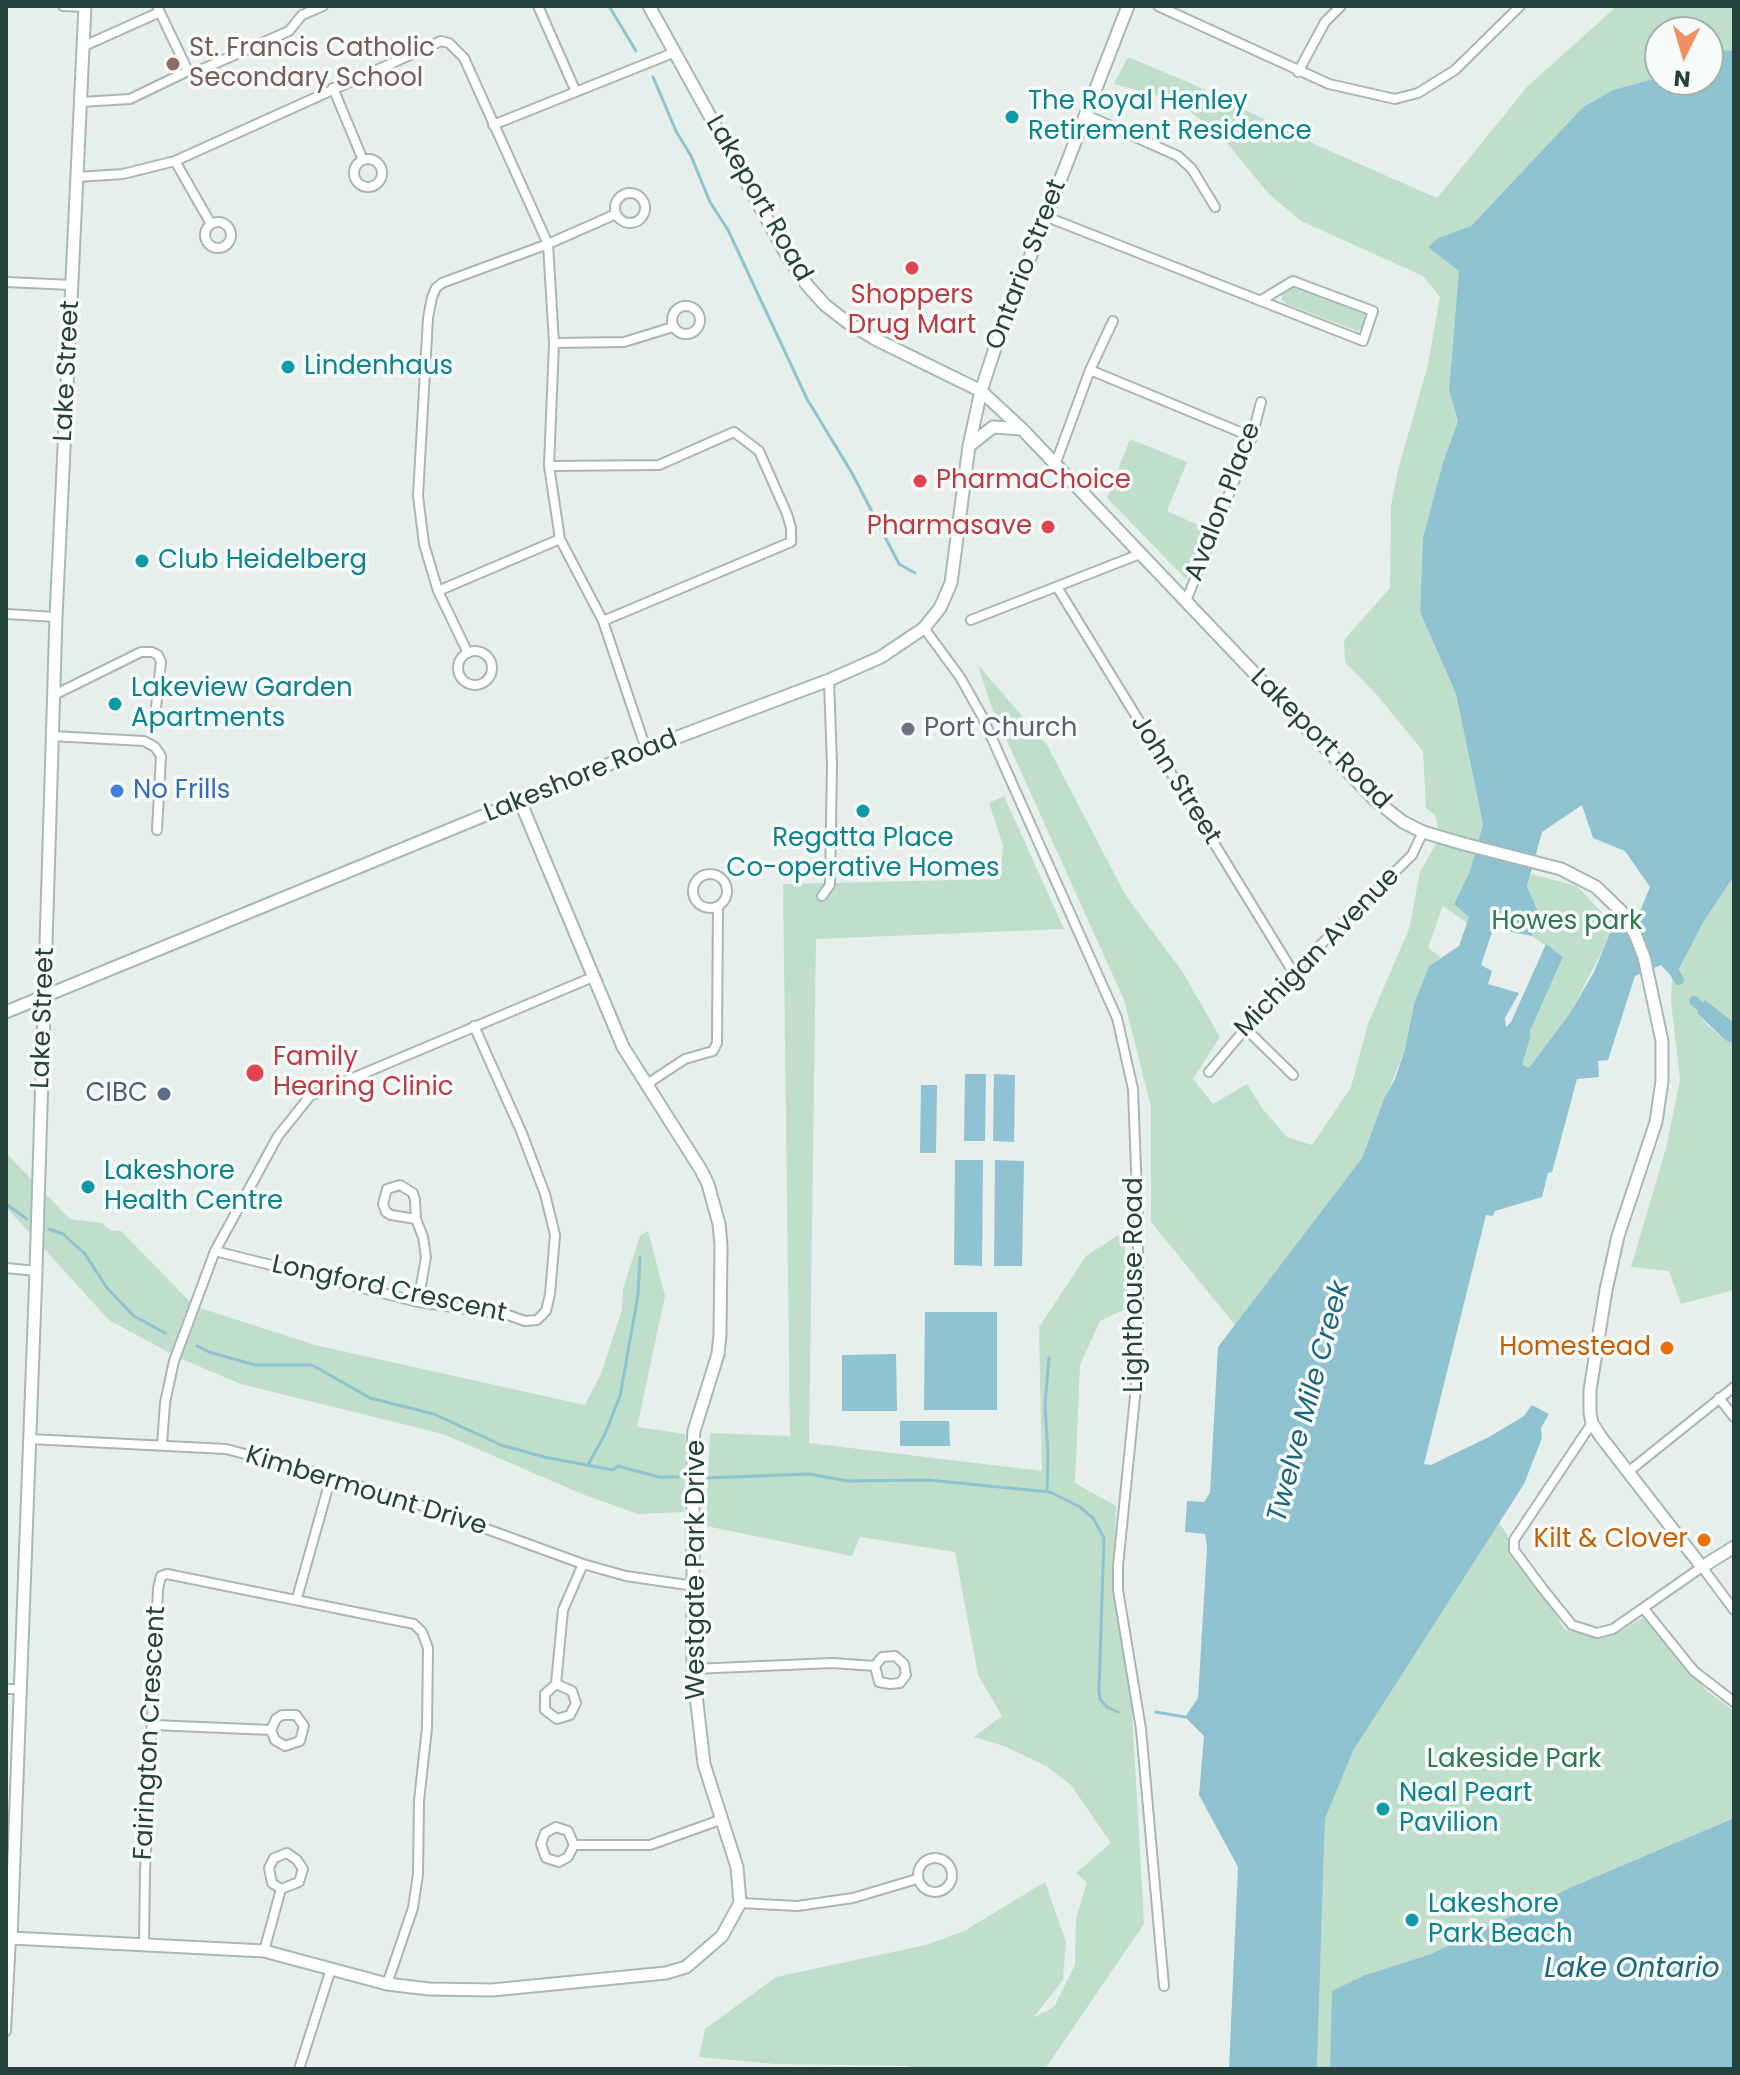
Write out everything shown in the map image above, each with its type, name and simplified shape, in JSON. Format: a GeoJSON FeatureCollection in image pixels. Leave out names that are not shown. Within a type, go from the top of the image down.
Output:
{"type":"FeatureCollection","features":[{"type":"Feature","properties":{"kind":"main road","name":"Lake Street"},"geometry":{"type":"LineString","coordinates":[[11,1938],[56,617],[85,6]]}},
{"type":"Feature","properties":{"kind":"main road","name":"Lakeport Road"},"geometry":{"type":"LineString","coordinates":[[649,6],[789,259],[812,292],[839,317],[862,331],[981,391],[1022,429],[1375,800],[1403,822],[1423,832],[1561,869],[1596,887],[1621,911],[1635,934],[1648,977],[1662,1041],[1662,1081],[1656,1122],[1618,1236],[1606,1290],[1590,1390],[1592,1423]]}},
{"type":"Feature","properties":{"kind":"main road","name":"Ontario Street"},"geometry":{"type":"LineString","coordinates":[[981,391],[1084,114],[1128,6]]}},
{"type":"Feature","properties":{"kind":"main road","name":"Lakeshore Road"},"geometry":{"type":"LineString","coordinates":[[6,1012],[646,749],[829,680],[881,657],[924,628],[940,608],[951,583],[969,446],[981,391]]}},
{"type":"Feature","properties":{"kind":"main road"},"geometry":{"type":"LineString","coordinates":[[969,446],[993,427],[1022,429]]}},
{"type":"Feature","properties":{"kind":"main road","name":"Westgate Park Drive"},"geometry":{"type":"LineString","coordinates":[[520,801],[623,1047],[708,1184],[719,1224],[718,1354],[694,1431],[693,1669],[704,1764],[737,1867],[740,1903]]}},
{"type":"Feature","properties":{"kind":"main road"},"geometry":{"type":"LineString","coordinates":[[1592,1423],[1702,1567],[1734,1547]]}},
{"type":"Feature","properties":{"kind":"main road"},"geometry":{"type":"LineString","coordinates":[[11,1938],[264,1951],[387,1984],[429,1989],[492,1990],[666,1973],[686,1967],[722,1936],[740,1903]]}},
{"type":"Feature","properties":{"kind":"street"},"geometry":{"type":"LineString","coordinates":[[63,6],[85,6]]}},
{"type":"Feature","properties":{"kind":"street"},"geometry":{"type":"LineString","coordinates":[[81,102],[130,99],[188,71],[198,71],[289,31],[303,11],[323,6]]}},
{"type":"Feature","properties":{"kind":"street"},"geometry":{"type":"LineString","coordinates":[[538,6],[576,92]]}},
{"type":"Feature","properties":{"kind":"street"},"geometry":{"type":"LineString","coordinates":[[1158,6],[1298,72],[1329,84],[1395,99],[1418,93],[1455,70],[1520,6]]}},
{"type":"Feature","properties":{"kind":"street"},"geometry":{"type":"LineString","coordinates":[[1298,72],[1325,22],[1341,6]]}},
{"type":"Feature","properties":{"kind":"street"},"geometry":{"type":"LineString","coordinates":[[84,46],[158,9],[188,71]]}},
{"type":"Feature","properties":{"kind":"street"},"geometry":{"type":"LineString","coordinates":[[77,177],[123,174],[175,161],[441,41],[449,43],[464,58],[548,244],[554,343],[549,466],[560,539],[603,621],[646,749]]}},
{"type":"Feature","properties":{"kind":"street"},"geometry":{"type":"LineString","coordinates":[[493,125],[673,53]]}},
{"type":"Feature","properties":{"kind":"street"},"geometry":{"type":"LineString","coordinates":[[333,88],[363,160]]}},
{"type":"Feature","properties":{"kind":"street"},"geometry":{"type":"LineString","coordinates":[[1084,114],[1178,156],[1192,169],[1215,207]]}},
{"type":"Feature","properties":{"kind":"street"},"geometry":{"type":"LineString","coordinates":[[175,161],[211,224]]}},
{"type":"Feature","properties":{"kind":"street"},"geometry":{"type":"LineString","coordinates":[[468,653],[438,591],[424,544],[418,496],[428,318],[432,297],[442,283],[548,244],[616,214]]}},
{"type":"Feature","properties":{"kind":"street"},"geometry":{"type":"LineString","coordinates":[[1047,217],[1260,301],[1363,341],[1373,311],[1293,281],[1260,301]]}},
{"type":"Feature","properties":{"kind":"street"},"geometry":{"type":"LineString","coordinates":[[6,282],[72,285]]}},
{"type":"Feature","properties":{"kind":"street"},"geometry":{"type":"LineString","coordinates":[[1055,465],[1090,370],[1113,321]]}},
{"type":"Feature","properties":{"kind":"street"},"geometry":{"type":"LineString","coordinates":[[554,343],[624,342],[673,327]]}},
{"type":"Feature","properties":{"kind":"street"},"geometry":{"type":"LineString","coordinates":[[1090,370],[1252,437]]}},
{"type":"Feature","properties":{"kind":"street","name":"Avalon Place"},"geometry":{"type":"LineString","coordinates":[[1186,601],[1252,437],[1261,402]]}},
{"type":"Feature","properties":{"kind":"street"},"geometry":{"type":"LineString","coordinates":[[549,466],[659,465],[734,432],[759,451],[787,514],[791,542],[603,621]]}},
{"type":"Feature","properties":{"kind":"street"},"geometry":{"type":"LineString","coordinates":[[438,591],[560,539]]}},
{"type":"Feature","properties":{"kind":"street"},"geometry":{"type":"LineString","coordinates":[[971,620],[1140,554]]}},
{"type":"Feature","properties":{"kind":"street","name":"John Street"},"geometry":{"type":"LineString","coordinates":[[1057,587],[1293,972]]}},
{"type":"Feature","properties":{"kind":"street"},"geometry":{"type":"LineString","coordinates":[[6,614],[56,617]]}},
{"type":"Feature","properties":{"kind":"street","name":"Lighthouse Road"},"geometry":{"type":"LineString","coordinates":[[924,628],[960,677],[982,716],[1117,1018],[1133,1089],[1138,1222],[1138,1367],[1118,1590],[1141,1729],[1164,1986]]}},
{"type":"Feature","properties":{"kind":"street"},"geometry":{"type":"LineString","coordinates":[[54,695],[141,652],[152,652],[158,655],[161,662],[154,725]]}},
{"type":"Feature","properties":{"kind":"street"},"geometry":{"type":"LineString","coordinates":[[479,652],[491,662],[489,678],[480,684],[464,681],[458,672],[460,660],[468,653],[479,652]]}},
{"type":"Feature","properties":{"kind":"street"},"geometry":{"type":"LineString","coordinates":[[822,896],[830,885],[832,765],[829,680]]}},
{"type":"Feature","properties":{"kind":"street"},"geometry":{"type":"LineString","coordinates":[[52,736],[144,741],[155,747],[161,756],[157,830]]}},
{"type":"Feature","properties":{"kind":"street","name":"Michigan Avenue"},"geometry":{"type":"LineString","coordinates":[[1209,1072],[1293,972],[1412,855],[1423,832]]}},
{"type":"Feature","properties":{"kind":"street"},"geometry":{"type":"LineString","coordinates":[[647,1084],[685,1059],[713,1051],[717,1043],[718,906],[726,898],[724,882],[710,874],[699,878],[693,893],[697,903],[707,908],[718,906]]}},
{"type":"Feature","properties":{"kind":"street"},"geometry":{"type":"LineString","coordinates":[[162,1445],[165,1403],[174,1361],[215,1251],[278,1136],[310,1096],[593,977]]}},
{"type":"Feature","properties":{"kind":"street","name":"Longford Crescent"},"geometry":{"type":"LineString","coordinates":[[215,1251],[418,1302],[508,1315],[525,1321],[537,1320],[546,1311],[550,1294],[555,1235],[545,1194],[521,1131],[474,1026]]}},
{"type":"Feature","properties":{"kind":"street"},"geometry":{"type":"LineString","coordinates":[[1245,1028],[1293,1075]]}},
{"type":"Feature","properties":{"kind":"street"},"geometry":{"type":"LineString","coordinates":[[416,1219],[386,1212],[383,1204],[387,1189],[400,1185],[413,1193],[426,1257],[418,1302]]}},
{"type":"Feature","properties":{"kind":"street"},"geometry":{"type":"LineString","coordinates":[[6,1268],[36,1271]]}},
{"type":"Feature","properties":{"kind":"street"},"geometry":{"type":"LineString","coordinates":[[1628,1472],[1734,1387]]}},
{"type":"Feature","properties":{"kind":"street"},"geometry":{"type":"LineString","coordinates":[[1719,1398],[1734,1417]]}},
{"type":"Feature","properties":{"kind":"street"},"geometry":{"type":"LineString","coordinates":[[1592,1423],[1516,1533],[1513,1544],[1519,1558],[1572,1625],[1597,1633],[1613,1629],[1702,1567],[1734,1610]]}},
{"type":"Feature","properties":{"kind":"street","name":"Kimbermount Drive"},"geometry":{"type":"LineString","coordinates":[[30,1439],[226,1449],[331,1477],[429,1508],[583,1564],[626,1576],[694,1586]]}},
{"type":"Feature","properties":{"kind":"street"},"geometry":{"type":"LineString","coordinates":[[297,1598],[331,1477]]}},
{"type":"Feature","properties":{"kind":"street"},"geometry":{"type":"LineString","coordinates":[[556,1684],[572,1691],[576,1703],[570,1715],[557,1719],[545,1710],[545,1694],[556,1684],[563,1610],[583,1564]]}},
{"type":"Feature","properties":{"kind":"street","name":"Fairington Crescent"},"geometry":{"type":"LineString","coordinates":[[144,1943],[158,1589],[161,1576],[167,1574],[414,1624],[422,1632],[428,1648],[427,1728],[419,1801],[418,1874],[413,1908],[387,1984]]}},
{"type":"Feature","properties":{"kind":"street"},"geometry":{"type":"LineString","coordinates":[[1644,1609],[1694,1671],[1734,1702]]}},
{"type":"Feature","properties":{"kind":"street"},"geometry":{"type":"LineString","coordinates":[[693,1669],[832,1663],[875,1666]]}},
{"type":"Feature","properties":{"kind":"street"},"geometry":{"type":"LineString","coordinates":[[6,1689],[21,1689]]}},
{"type":"Feature","properties":{"kind":"street"},"geometry":{"type":"LineString","coordinates":[[282,1715],[296,1715],[304,1726],[300,1741],[285,1746],[275,1740],[271,1730],[276,1719],[282,1715]]}},
{"type":"Feature","properties":{"kind":"street"},"geometry":{"type":"LineString","coordinates":[[154,1725],[271,1730]]}},
{"type":"Feature","properties":{"kind":"street"},"geometry":{"type":"LineString","coordinates":[[574,1845],[650,1845],[723,1819]]}},
{"type":"Feature","properties":{"kind":"street"},"geometry":{"type":"LineString","coordinates":[[556,1827],[568,1831],[574,1845],[568,1857],[559,1862],[546,1858],[541,1844],[545,1833],[556,1827]]}},
{"type":"Feature","properties":{"kind":"street"},"geometry":{"type":"LineString","coordinates":[[287,1853],[303,1869],[299,1882],[281,1889],[272,1883],[269,1868],[274,1858],[287,1853]]}},
{"type":"Feature","properties":{"kind":"street"},"geometry":{"type":"LineString","coordinates":[[940,1858],[950,1864],[953,1872],[952,1881],[940,1891],[923,1888],[917,1879],[917,1871],[928,1859],[940,1858]]}},
{"type":"Feature","properties":{"kind":"street"},"geometry":{"type":"LineString","coordinates":[[740,1903],[797,1906],[853,1898],[917,1879]]}},
{"type":"Feature","properties":{"kind":"street"},"geometry":{"type":"LineString","coordinates":[[264,1951],[281,1889]]}},
{"type":"Feature","properties":{"kind":"street","name":"Lake Street"},"geometry":{"type":"LineString","coordinates":[[6,2031],[11,1938]]}},
{"type":"Feature","properties":{"kind":"street"},"geometry":{"type":"LineString","coordinates":[[299,2069],[331,1969]]}},
{"type":"Feature","properties":{"kind":"green space"},"geometry":{"type":"Polygon","coordinates":[[[1617,6],[1734,6],[1734,51],[1724,51],[1724,16],[1644,16],[1644,81],[1613,90],[1583,107],[1471,226],[1438,238],[1429,247],[1460,271],[1449,390],[1458,421],[1443,462],[1423,538],[1420,612],[1456,694],[1483,824],[1470,871],[1454,904],[1469,917],[1467,923],[1443,906],[1428,948],[1441,957],[1429,966],[1414,1004],[1405,1049],[1362,1158],[1235,1325],[1151,1222],[1151,1107],[1124,1000],[990,703],[978,665],[1047,745],[1126,896],[1182,971],[1220,1037],[1193,1079],[1213,1104],[1247,1084],[1262,1108],[1287,1137],[1312,1145],[1351,1087],[1368,1024],[1409,929],[1420,872],[1439,839],[1436,816],[1426,808],[1423,751],[1345,662],[1344,640],[1390,588],[1391,506],[1428,365],[1440,297],[1423,276],[1301,221],[1268,193],[1223,138],[1177,101],[1114,84],[1128,57],[1437,198],[1527,87],[1617,6]]]}},
{"type":"Feature","properties":{"kind":"green space"},"geometry":{"type":"Polygon","coordinates":[[[1293,282],[1365,311],[1369,315],[1363,330],[1357,331],[1287,304],[1282,300],[1282,289],[1293,282]]]}},
{"type":"Feature","properties":{"kind":"green space"},"geometry":{"type":"Polygon","coordinates":[[[1130,439],[1187,462],[1167,511],[1205,528],[1186,579],[1107,498],[1130,439]]]}},
{"type":"Feature","properties":{"kind":"green space"},"geometry":{"type":"Polygon","coordinates":[[[1004,796],[1064,929],[816,939],[809,1443],[1042,1471],[1039,1327],[1086,1256],[1123,1232],[1130,1307],[1100,1321],[1080,1365],[1075,1483],[1116,1506],[1113,1595],[1123,1622],[1132,1710],[1144,1924],[1045,2069],[903,2069],[911,2066],[775,2064],[699,2057],[705,2029],[776,1977],[926,1945],[964,1931],[1045,1882],[1066,1942],[1063,1980],[1033,2018],[1054,2007],[1075,1965],[1076,1918],[1087,1882],[1076,1873],[1111,1843],[1071,1785],[1046,1766],[1004,1746],[974,1737],[1002,1716],[978,1675],[955,1552],[860,1537],[852,1556],[706,1526],[710,1433],[790,1436],[783,884],[1000,879],[1003,845],[989,803],[1004,796]]]}},
{"type":"Feature","properties":{"kind":"green space","name":"Howes park"},"geometry":{"type":"Polygon","coordinates":[[[1531,874],[1577,886],[1603,914],[1617,922],[1570,1013],[1529,1068],[1521,1066],[1530,1031],[1563,957],[1532,936],[1537,907],[1527,887],[1531,874]]]}},
{"type":"Feature","properties":{"kind":"green space"},"geometry":{"type":"Polygon","coordinates":[[[1734,876],[1734,1023],[1697,1013],[1708,1026],[1734,1044],[1734,1290],[1681,1304],[1669,1271],[1631,1267],[1666,1148],[1680,1080],[1671,1002],[1672,977],[1734,876]]]}},
{"type":"Feature","properties":{"kind":"green space"},"geometry":{"type":"Polygon","coordinates":[[[7,1154],[70,1219],[101,1223],[110,1230],[121,1231],[194,1306],[315,1345],[585,1405],[601,1374],[622,1310],[623,1289],[640,1236],[648,1231],[665,1296],[637,1427],[685,1434],[684,1512],[638,1514],[582,1494],[443,1434],[241,1384],[177,1357],[109,1320],[6,1207],[7,1154]]]}},
{"type":"Feature","properties":{"kind":"green space","name":"Lakeside Park"},"geometry":{"type":"Polygon","coordinates":[[[1499,1522],[1565,1630],[1602,1638],[1620,1632],[1645,1616],[1707,1691],[1734,1711],[1734,1818],[1574,1886],[1431,1954],[1365,1975],[1333,1991],[1330,2069],[1317,2069],[1325,1819],[1353,1751],[1499,1522]]]}},
{"type":"Feature","properties":{"kind":"water","name":"Twelve Mile Creek"},"geometry":{"type":"Polygon","coordinates":[[[1724,51],[1734,51],[1734,876],[1672,977],[1661,965],[1635,976],[1608,1060],[1598,1061],[1599,1077],[1577,1079],[1552,1172],[1548,1173],[1542,1197],[1495,1211],[1493,1216],[1486,1215],[1424,1464],[1431,1465],[1489,1437],[1524,1416],[1532,1405],[1549,1414],[1541,1428],[1542,1438],[1524,1484],[1353,1751],[1325,1819],[1317,2069],[1229,2069],[1238,1867],[1199,1795],[1204,1736],[1185,1717],[1198,1698],[1207,1548],[1205,1534],[1185,1532],[1187,1501],[1204,1502],[1210,1493],[1218,1347],[1362,1158],[1384,1099],[1395,1079],[1414,1004],[1429,966],[1459,946],[1469,917],[1454,904],[1470,871],[1483,824],[1456,694],[1420,612],[1423,538],[1443,462],[1458,421],[1449,390],[1459,271],[1428,247],[1438,238],[1471,226],[1583,107],[1613,90],[1644,81],[1644,96],[1724,96],[1724,51]],[[1582,805],[1542,832],[1527,886],[1538,911],[1532,936],[1506,931],[1508,922],[1501,913],[1498,914],[1481,965],[1492,971],[1488,984],[1519,993],[1505,1018],[1506,1027],[1546,944],[1563,957],[1530,1031],[1522,1065],[1529,1068],[1570,1013],[1594,972],[1617,922],[1640,911],[1650,887],[1625,851],[1593,838],[1582,805]]]}},
{"type":"Feature","properties":{"kind":"water"},"geometry":{"type":"Polygon","coordinates":[[[1705,1000],[1734,1023],[1734,1044],[1725,1040],[1697,1013],[1705,1000]]]}},
{"type":"Feature","properties":{"kind":"water"},"geometry":{"type":"Polygon","coordinates":[[[965,1074],[986,1074],[985,1141],[964,1141],[965,1074]]]}},
{"type":"Feature","properties":{"kind":"water"},"geometry":{"type":"Polygon","coordinates":[[[994,1074],[1015,1075],[1014,1142],[993,1141],[994,1074]]]}},
{"type":"Feature","properties":{"kind":"water"},"geometry":{"type":"Polygon","coordinates":[[[921,1085],[937,1085],[936,1153],[920,1153],[921,1085]]]}},
{"type":"Feature","properties":{"kind":"water"},"geometry":{"type":"Polygon","coordinates":[[[955,1160],[983,1160],[982,1266],[954,1265],[955,1160]]]}},
{"type":"Feature","properties":{"kind":"water"},"geometry":{"type":"Polygon","coordinates":[[[995,1160],[1024,1161],[1022,1266],[994,1266],[995,1160]]]}},
{"type":"Feature","properties":{"kind":"water"},"geometry":{"type":"Polygon","coordinates":[[[925,1312],[997,1312],[997,1410],[924,1410],[925,1312]]]}},
{"type":"Feature","properties":{"kind":"water"},"geometry":{"type":"Polygon","coordinates":[[[896,1354],[897,1411],[842,1411],[842,1355],[896,1354]]]}},
{"type":"Feature","properties":{"kind":"water"},"geometry":{"type":"Polygon","coordinates":[[[900,1421],[949,1421],[950,1446],[900,1446],[900,1421]]]}},
{"type":"Feature","properties":{"kind":"water","name":"Lake Ontario"},"geometry":{"type":"Polygon","coordinates":[[[1734,1818],[1734,2069],[1330,2069],[1332,1991],[1365,1975],[1431,1954],[1574,1886],[1734,1818]]]}},
{"type":"Feature","properties":{"kind":"waterway"},"geometry":{"type":"LineString","coordinates":[[609,6],[636,51]]}},
{"type":"Feature","properties":{"kind":"waterway"},"geometry":{"type":"LineString","coordinates":[[653,77],[676,131],[691,156],[710,202],[728,230],[807,399],[852,473],[899,564],[915,573]]}},
{"type":"Feature","properties":{"kind":"waterway"},"geometry":{"type":"LineString","coordinates":[[1675,973],[1679,980]]}},
{"type":"Feature","properties":{"kind":"waterway"},"geometry":{"type":"LineString","coordinates":[[1694,1001],[1701,1007]]}},
{"type":"Feature","properties":{"kind":"waterway"},"geometry":{"type":"LineString","coordinates":[[6,1204],[27,1219]]}},
{"type":"Feature","properties":{"kind":"waterway"},"geometry":{"type":"LineString","coordinates":[[49,1229],[63,1234],[85,1254],[107,1288],[134,1316],[165,1333]]}},
{"type":"Feature","properties":{"kind":"waterway"},"geometry":{"type":"LineString","coordinates":[[588,1465],[620,1396],[638,1295],[640,1257]]}},
{"type":"Feature","properties":{"kind":"waterway"},"geometry":{"type":"LineString","coordinates":[[197,1346],[255,1365],[312,1365],[370,1398],[434,1414],[501,1445],[544,1457],[613,1470],[618,1466],[659,1477],[678,1477]]}},
{"type":"Feature","properties":{"kind":"waterway"},"geometry":{"type":"LineString","coordinates":[[1047,1492],[1045,1405],[1049,1358]]}},
{"type":"Feature","properties":{"kind":"waterway"},"geometry":{"type":"LineString","coordinates":[[707,1478],[809,1474],[848,1481],[928,1480],[1050,1492],[1080,1507],[1093,1518],[1104,1538],[1099,1690],[1100,1699],[1118,1712]]}},
{"type":"Feature","properties":{"kind":"waterway"},"geometry":{"type":"LineString","coordinates":[[1156,1712],[1185,1717]]}},
{"type":"Feature","properties":{"kind":"place","name":"St. Francis Catholic Secondary School"},"geometry":{"type":"Point","coordinates":[173,64]}},
{"type":"Feature","properties":{"kind":"place","name":"The Royal Henley Retirement Residence"},"geometry":{"type":"Point","coordinates":[1012,117]}},
{"type":"Feature","properties":{"kind":"place","name":"Shoppers Drug Mart"},"geometry":{"type":"Point","coordinates":[912,268]}},
{"type":"Feature","properties":{"kind":"place","name":"Lindenhaus"},"geometry":{"type":"Point","coordinates":[288,367]}},
{"type":"Feature","properties":{"kind":"place","name":"PharmaChoice"},"geometry":{"type":"Point","coordinates":[920,481]}},
{"type":"Feature","properties":{"kind":"place","name":"Pharmasave"},"geometry":{"type":"Point","coordinates":[1048,527]}},
{"type":"Feature","properties":{"kind":"place","name":"Club Heidelberg"},"geometry":{"type":"Point","coordinates":[142,561]}},
{"type":"Feature","properties":{"kind":"place","name":"Lakeview Garden Apartments"},"geometry":{"type":"Point","coordinates":[115,704]}},
{"type":"Feature","properties":{"kind":"place","name":"Port Church"},"geometry":{"type":"Point","coordinates":[908,729]}},
{"type":"Feature","properties":{"kind":"place","name":"No Frills"},"geometry":{"type":"Point","coordinates":[117,791]}},
{"type":"Feature","properties":{"kind":"place","name":"Regatta Place Co-operative Homes"},"geometry":{"type":"Point","coordinates":[863,811]}},
{"type":"Feature","properties":{"kind":"place","name":"Family Hearing Clinic"},"geometry":{"type":"Point","coordinates":[255,1073]}},
{"type":"Feature","properties":{"kind":"place","name":"CIBC"},"geometry":{"type":"Point","coordinates":[164,1094]}},
{"type":"Feature","properties":{"kind":"place","name":"Lakeshore Health Centre"},"geometry":{"type":"Point","coordinates":[88,1187]}},
{"type":"Feature","properties":{"kind":"place","name":"Homestead"},"geometry":{"type":"Point","coordinates":[1667,1348]}},
{"type":"Feature","properties":{"kind":"place","name":"Kilt & Clover"},"geometry":{"type":"Point","coordinates":[1704,1540]}},
{"type":"Feature","properties":{"kind":"place","name":"Neal Peart Pavilion"},"geometry":{"type":"Point","coordinates":[1383,1809]}},
{"type":"Feature","properties":{"kind":"place","name":"Lakeshore Park Beach"},"geometry":{"type":"Point","coordinates":[1412,1920]}}]}
